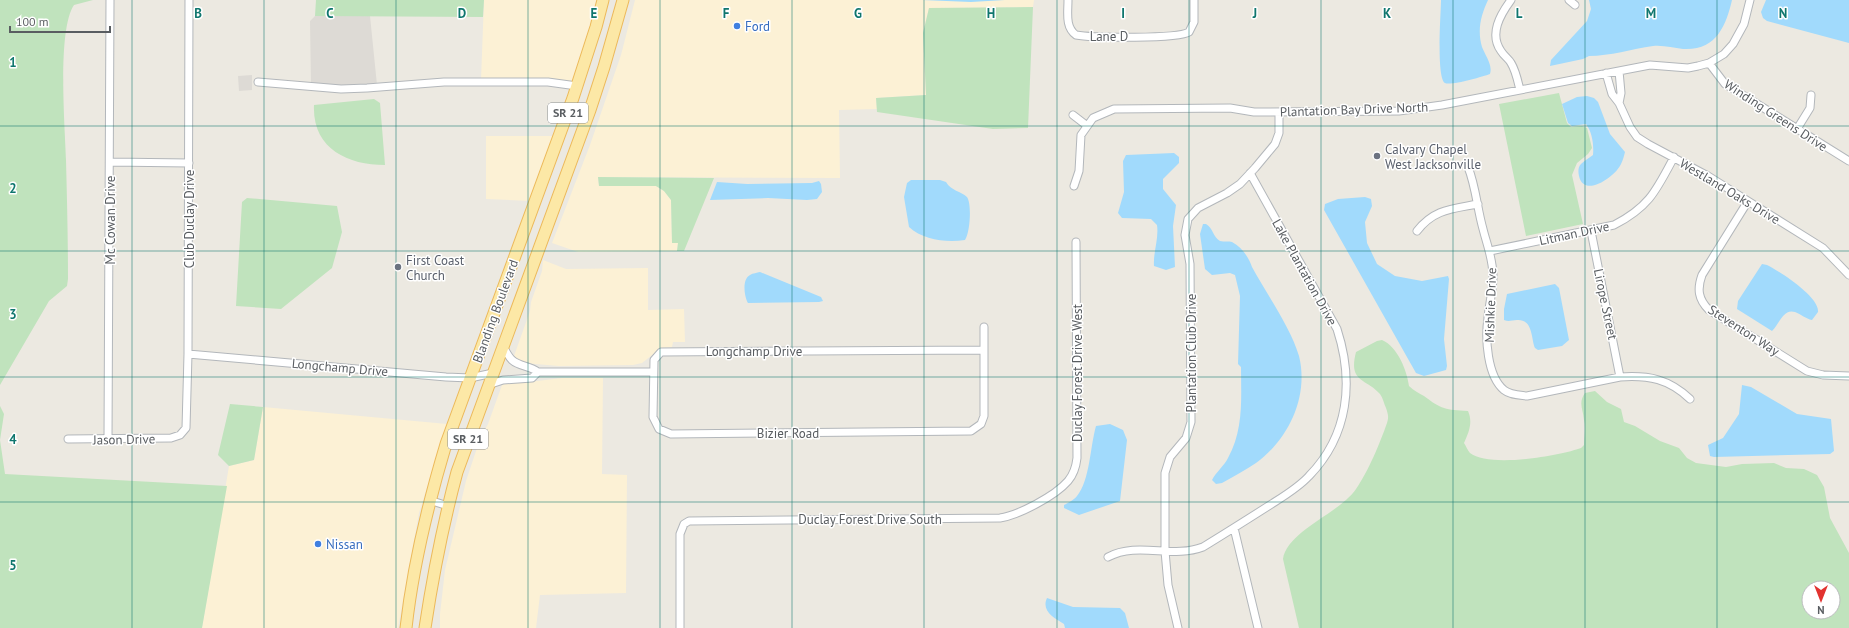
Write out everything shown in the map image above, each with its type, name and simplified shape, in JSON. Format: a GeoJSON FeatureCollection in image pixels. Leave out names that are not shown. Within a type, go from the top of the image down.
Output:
{"type":"FeatureCollection","features":[{"type":"Feature","properties":{"kind":"main road","name":"Blanding Boulevard"},"geometry":{"type":"LineString","coordinates":[[406,628],[412,581],[429,500],[446,444],[577,86],[603,0]]}},
{"type":"Feature","properties":{"kind":"main road","name":"Blanding Boulevard"},"geometry":{"type":"LineString","coordinates":[[426,628],[434,572],[448,506],[468,442],[596,92],[615,32],[623,0]]}},
{"type":"Feature","properties":{"kind":"main road"},"geometry":{"type":"LineString","coordinates":[[596,27],[615,32]]}},
{"type":"Feature","properties":{"kind":"main road"},"geometry":{"type":"LineString","coordinates":[[537,197],[555,203]]}},
{"type":"Feature","properties":{"kind":"street","name":"Mc Cowan Drive"},"geometry":{"type":"LineString","coordinates":[[108,439],[110,0]]}},
{"type":"Feature","properties":{"kind":"street","name":"Club Duclay Drive"},"geometry":{"type":"LineString","coordinates":[[180,435],[186,428],[187,421],[189,0]]}},
{"type":"Feature","properties":{"kind":"street","name":"Lane D"},"geometry":{"type":"LineString","coordinates":[[1068,0],[1069,28],[1076,35],[1180,36],[1189,32],[1193,28],[1194,0]]}},
{"type":"Feature","properties":{"kind":"street"},"geometry":{"type":"LineString","coordinates":[[1511,0],[1500,17],[1496,27],[1496,36],[1500,50],[1512,63],[1520,90]]}},
{"type":"Feature","properties":{"kind":"street","name":"Plantation Bay Drive North"},"geometry":{"type":"LineString","coordinates":[[1086,125],[1098,115],[1114,109],[1230,108],[1254,112],[1278,112],[1421,109],[1650,64],[1688,68],[1709,63],[1724,54],[1733,44],[1744,24],[1750,0]]}},
{"type":"Feature","properties":{"kind":"street","name":"Winding Greens Drive"},"geometry":{"type":"LineString","coordinates":[[1709,63],[1725,84],[1849,161]]}},
{"type":"Feature","properties":{"kind":"street"},"geometry":{"type":"LineString","coordinates":[[1619,71],[1621,93],[1619,103]]}},
{"type":"Feature","properties":{"kind":"street","name":"Westland Oaks Drive"},"geometry":{"type":"LineString","coordinates":[[1606,73],[1612,94],[1619,103],[1623,116],[1637,136],[1648,144],[1674,157],[1748,201],[1823,248],[1849,275]]}},
{"type":"Feature","properties":{"kind":"street"},"geometry":{"type":"LineString","coordinates":[[258,82],[341,89],[444,82],[548,82],[577,86]]}},
{"type":"Feature","properties":{"kind":"street"},"geometry":{"type":"LineString","coordinates":[[1797,129],[1810,108],[1811,95]]}},
{"type":"Feature","properties":{"kind":"street","name":"Plantation Club Drive"},"geometry":{"type":"LineString","coordinates":[[1178,628],[1168,584],[1165,551],[1165,473],[1167,465],[1174,452],[1186,438],[1190,422],[1190,264],[1186,227],[1192,212],[1228,193],[1240,184],[1275,144],[1279,133],[1278,112]]}},
{"type":"Feature","properties":{"kind":"street"},"geometry":{"type":"LineString","coordinates":[[1073,115],[1086,125],[1081,135],[1079,171],[1074,186]]}},
{"type":"Feature","properties":{"kind":"street","name":"Litman Drive"},"geometry":{"type":"LineString","coordinates":[[1490,251],[1614,225],[1631,216],[1657,191],[1674,157]]}},
{"type":"Feature","properties":{"kind":"street"},"geometry":{"type":"LineString","coordinates":[[110,162],[189,164]]}},
{"type":"Feature","properties":{"kind":"street","name":"Mishkie Drive"},"geometry":{"type":"LineString","coordinates":[[1468,167],[1473,179],[1483,229],[1490,251],[1493,276],[1486,331],[1487,346],[1493,373],[1497,383],[1505,391],[1516,395],[1527,396],[1620,377],[1648,377],[1663,381],[1678,388],[1690,400]]}},
{"type":"Feature","properties":{"kind":"street","name":"Lake Plantation Drive"},"geometry":{"type":"LineString","coordinates":[[1108,557],[1120,551],[1186,552],[1197,549],[1234,528],[1296,488],[1309,476],[1321,461],[1337,432],[1347,398],[1347,369],[1337,329],[1250,173]]}},
{"type":"Feature","properties":{"kind":"street","name":"Steventon Way"},"geometry":{"type":"LineString","coordinates":[[1748,201],[1702,275],[1695,295],[1709,310],[1806,371],[1823,375],[1849,376]]}},
{"type":"Feature","properties":{"kind":"street"},"geometry":{"type":"LineString","coordinates":[[1417,231],[1431,216],[1441,211],[1478,204]]}},
{"type":"Feature","properties":{"kind":"street","name":"Lirope Street"},"geometry":{"type":"LineString","coordinates":[[1591,231],[1620,377]]}},
{"type":"Feature","properties":{"kind":"street","name":"Duclay Forest Drive West"},"geometry":{"type":"LineString","coordinates":[[1050,494],[1068,481],[1076,467],[1077,458],[1076,242]]}},
{"type":"Feature","properties":{"kind":"street"},"geometry":{"type":"LineString","coordinates":[[984,327],[984,350]]}},
{"type":"Feature","properties":{"kind":"street"},"geometry":{"type":"LineString","coordinates":[[503,346],[511,359],[517,364],[531,366],[538,372],[653,372]]}},
{"type":"Feature","properties":{"kind":"street","name":"Longchamp Drive"},"geometry":{"type":"LineString","coordinates":[[653,372],[655,357],[662,352],[984,350]]}},
{"type":"Feature","properties":{"kind":"street","name":"Bizier Road"},"geometry":{"type":"LineString","coordinates":[[653,372],[653,418],[659,429],[672,434],[965,432],[977,428],[981,424],[984,416],[984,350]]}},
{"type":"Feature","properties":{"kind":"street","name":"Longchamp Drive"},"geometry":{"type":"LineString","coordinates":[[188,354],[470,378],[492,374]]}},
{"type":"Feature","properties":{"kind":"street"},"geometry":{"type":"LineString","coordinates":[[488,385],[504,380],[532,378],[538,372]]}},
{"type":"Feature","properties":{"kind":"street","name":"Jason Drive"},"geometry":{"type":"LineString","coordinates":[[68,439],[171,438],[180,435]]}},
{"type":"Feature","properties":{"kind":"street","name":"Duclay Forest Drive South"},"geometry":{"type":"LineString","coordinates":[[680,628],[680,534],[684,524],[695,520],[1000,518],[1021,512],[1050,494]]}},
{"type":"Feature","properties":{"kind":"street"},"geometry":{"type":"LineString","coordinates":[[429,500],[448,506]]}},
{"type":"Feature","properties":{"kind":"street"},"geometry":{"type":"LineString","coordinates":[[1234,528],[1258,628]]}},
{"type":"Feature","properties":{"kind":"shaded area"},"geometry":{"type":"Polygon","coordinates":[[[484,0],[597,0],[575,82],[481,80],[484,0]]]}},
{"type":"Feature","properties":{"kind":"shaded area"},"geometry":{"type":"Polygon","coordinates":[[[635,0],[1034,0],[1033,7],[929,8],[923,33],[926,95],[876,98],[877,109],[839,110],[840,178],[598,177],[599,186],[656,186],[664,191],[671,200],[672,243],[678,243],[677,251],[578,252],[552,243],[590,145],[621,55],[635,0]]]}},
{"type":"Feature","properties":{"kind":"shaded area"},"geometry":{"type":"Polygon","coordinates":[[[315,16],[370,16],[377,85],[311,85],[310,21],[315,16]]]}},
{"type":"Feature","properties":{"kind":"shaded area"},"geometry":{"type":"Polygon","coordinates":[[[252,75],[252,90],[239,91],[238,76],[252,75]]]}},
{"type":"Feature","properties":{"kind":"shaded area"},"geometry":{"type":"Polygon","coordinates":[[[486,136],[554,136],[531,201],[486,199],[486,136]]]}},
{"type":"Feature","properties":{"kind":"shaded area"},"geometry":{"type":"Polygon","coordinates":[[[543,260],[566,269],[648,268],[648,310],[684,309],[685,342],[673,342],[672,347],[661,348],[642,363],[633,365],[559,366],[524,363],[517,359],[514,356],[530,311],[531,302],[542,271],[543,260]]]}},
{"type":"Feature","properties":{"kind":"shaded area"},"geometry":{"type":"Polygon","coordinates":[[[562,378],[603,378],[602,474],[627,475],[626,593],[540,595],[536,628],[440,628],[440,614],[445,570],[466,481],[480,439],[488,424],[502,385],[510,382],[529,382],[562,378]]]}},
{"type":"Feature","properties":{"kind":"shaded area"},"geometry":{"type":"Polygon","coordinates":[[[263,407],[447,424],[419,513],[398,628],[202,628],[229,466],[254,460],[263,407]]]}},
{"type":"Feature","properties":{"kind":"green space"},"geometry":{"type":"Polygon","coordinates":[[[0,0],[93,0],[74,5],[69,17],[65,35],[63,79],[66,160],[67,286],[49,301],[0,385],[0,0]]]}},
{"type":"Feature","properties":{"kind":"green space"},"geometry":{"type":"Polygon","coordinates":[[[316,0],[484,0],[483,17],[315,16],[316,0]]]}},
{"type":"Feature","properties":{"kind":"green space"},"geometry":{"type":"Polygon","coordinates":[[[1033,7],[1028,128],[993,129],[877,112],[876,98],[926,95],[923,33],[929,8],[1033,7]]]}},
{"type":"Feature","properties":{"kind":"green space"},"geometry":{"type":"Polygon","coordinates":[[[1559,93],[1567,123],[1571,127],[1582,126],[1587,128],[1592,148],[1588,154],[1577,163],[1572,175],[1583,224],[1526,236],[1499,104],[1559,93]]]}},
{"type":"Feature","properties":{"kind":"green space"},"geometry":{"type":"Polygon","coordinates":[[[374,99],[380,103],[385,165],[358,162],[334,151],[319,133],[315,120],[314,105],[374,99]]]}},
{"type":"Feature","properties":{"kind":"green space"},"geometry":{"type":"Polygon","coordinates":[[[598,177],[714,178],[684,251],[677,251],[678,243],[672,243],[671,200],[664,191],[656,186],[599,186],[598,177]]]}},
{"type":"Feature","properties":{"kind":"green space"},"geometry":{"type":"Polygon","coordinates":[[[247,198],[337,206],[342,232],[332,268],[281,309],[236,306],[242,202],[247,198]]]}},
{"type":"Feature","properties":{"kind":"green space"},"geometry":{"type":"Polygon","coordinates":[[[1382,340],[1388,343],[1401,360],[1409,386],[1435,404],[1444,408],[1468,411],[1470,419],[1469,431],[1464,443],[1470,453],[1479,457],[1492,460],[1524,459],[1557,454],[1581,448],[1584,445],[1585,429],[1582,400],[1585,393],[1595,391],[1607,402],[1621,409],[1624,422],[1635,426],[1660,441],[1679,448],[1687,458],[1696,463],[1726,467],[1742,464],[1774,463],[1786,468],[1804,469],[1817,475],[1824,487],[1830,518],[1849,553],[1849,628],[1299,628],[1283,559],[1287,549],[1304,531],[1348,498],[1356,489],[1369,466],[1388,421],[1387,412],[1380,394],[1356,375],[1354,362],[1356,352],[1377,341],[1382,340]]]}},
{"type":"Feature","properties":{"kind":"green space"},"geometry":{"type":"Polygon","coordinates":[[[230,404],[263,407],[254,460],[229,466],[218,455],[230,404]]]}},
{"type":"Feature","properties":{"kind":"green space"},"geometry":{"type":"Polygon","coordinates":[[[0,406],[4,414],[0,440],[0,406]]]}},
{"type":"Feature","properties":{"kind":"green space"},"geometry":{"type":"Polygon","coordinates":[[[0,440],[5,474],[227,486],[202,628],[0,628],[0,440]]]}},
{"type":"Feature","properties":{"kind":"water"},"geometry":{"type":"Polygon","coordinates":[[[922,0],[1005,0],[971,2],[922,0]]]}},
{"type":"Feature","properties":{"kind":"water"},"geometry":{"type":"Polygon","coordinates":[[[1441,0],[1488,0],[1483,11],[1480,35],[1482,47],[1490,64],[1490,74],[1459,82],[1448,84],[1445,83],[1442,78],[1440,57],[1441,0]]]}},
{"type":"Feature","properties":{"kind":"water"},"geometry":{"type":"Polygon","coordinates":[[[1589,0],[1732,0],[1730,10],[1723,27],[1718,35],[1704,46],[1694,49],[1683,49],[1653,46],[1613,54],[1589,56],[1583,59],[1550,66],[1551,60],[1587,21],[1591,9],[1589,0]]]}},
{"type":"Feature","properties":{"kind":"water"},"geometry":{"type":"Polygon","coordinates":[[[1766,0],[1849,0],[1849,43],[1767,21],[1763,18],[1761,12],[1766,0]]]}},
{"type":"Feature","properties":{"kind":"water"},"geometry":{"type":"Polygon","coordinates":[[[1587,96],[1594,98],[1598,102],[1610,134],[1625,152],[1621,164],[1613,174],[1600,183],[1587,186],[1582,183],[1578,173],[1580,165],[1593,155],[1593,142],[1591,134],[1586,124],[1572,126],[1568,123],[1562,104],[1577,97],[1587,96]]]}},
{"type":"Feature","properties":{"kind":"water"},"geometry":{"type":"Polygon","coordinates":[[[1174,153],[1179,157],[1179,163],[1163,179],[1163,189],[1176,205],[1173,226],[1175,267],[1166,270],[1154,266],[1157,225],[1151,219],[1122,218],[1118,213],[1124,192],[1123,161],[1126,155],[1174,153]]]}},
{"type":"Feature","properties":{"kind":"water"},"geometry":{"type":"Polygon","coordinates":[[[911,180],[940,180],[946,182],[953,189],[967,197],[970,206],[970,218],[965,240],[936,240],[921,235],[909,227],[904,197],[907,183],[911,180]]]}},
{"type":"Feature","properties":{"kind":"water"},"geometry":{"type":"Polygon","coordinates":[[[819,181],[822,192],[817,199],[807,200],[768,198],[710,200],[717,182],[747,184],[812,183],[819,181]]]}},
{"type":"Feature","properties":{"kind":"water"},"geometry":{"type":"Polygon","coordinates":[[[1365,197],[1371,199],[1372,206],[1365,222],[1367,243],[1377,264],[1395,276],[1422,281],[1448,276],[1444,339],[1447,366],[1446,370],[1424,376],[1416,373],[1324,210],[1325,204],[1338,199],[1365,197]]]}},
{"type":"Feature","properties":{"kind":"water"},"geometry":{"type":"Polygon","coordinates":[[[1203,224],[1206,224],[1212,230],[1220,241],[1232,242],[1247,256],[1290,334],[1299,356],[1301,371],[1301,386],[1294,416],[1278,442],[1256,463],[1222,483],[1216,484],[1212,480],[1228,458],[1237,436],[1239,425],[1241,390],[1241,367],[1238,364],[1240,296],[1235,275],[1230,273],[1212,275],[1205,269],[1200,234],[1203,224]]]}},
{"type":"Feature","properties":{"kind":"water"},"geometry":{"type":"Polygon","coordinates":[[[1762,264],[1767,265],[1798,285],[1813,299],[1817,306],[1818,312],[1812,320],[1795,312],[1787,312],[1772,331],[1737,309],[1738,301],[1762,264]]]}},
{"type":"Feature","properties":{"kind":"water"},"geometry":{"type":"Polygon","coordinates":[[[760,272],[821,297],[823,301],[748,303],[745,292],[747,277],[751,274],[760,272]]]}},
{"type":"Feature","properties":{"kind":"water"},"geometry":{"type":"Polygon","coordinates":[[[1555,284],[1559,288],[1569,340],[1562,346],[1538,350],[1535,348],[1529,326],[1526,323],[1517,320],[1504,320],[1504,309],[1507,294],[1555,284]]]}},
{"type":"Feature","properties":{"kind":"water"},"geometry":{"type":"Polygon","coordinates":[[[1742,385],[1751,387],[1797,414],[1831,419],[1834,451],[1830,454],[1710,456],[1708,445],[1723,438],[1739,414],[1742,385]]]}},
{"type":"Feature","properties":{"kind":"water"},"geometry":{"type":"Polygon","coordinates":[[[1110,424],[1123,430],[1127,440],[1120,501],[1079,515],[1064,508],[1064,505],[1076,497],[1085,481],[1096,426],[1110,424]]]}},
{"type":"Feature","properties":{"kind":"water"},"geometry":{"type":"Polygon","coordinates":[[[1047,598],[1073,607],[1120,608],[1125,613],[1129,628],[1065,628],[1064,624],[1053,617],[1047,610],[1047,598]]]}},
{"type":"Feature","properties":{"kind":"place","name":"Ford"},"geometry":{"type":"Point","coordinates":[737,26]}},
{"type":"Feature","properties":{"kind":"place","name":"Calvary Chapel West Jacksonville"},"geometry":{"type":"Point","coordinates":[1377,156]}},
{"type":"Feature","properties":{"kind":"place","name":"First Coast Church"},"geometry":{"type":"Point","coordinates":[398,267]}},
{"type":"Feature","properties":{"kind":"place","name":"Nissan"},"geometry":{"type":"Point","coordinates":[318,544]}}]}
